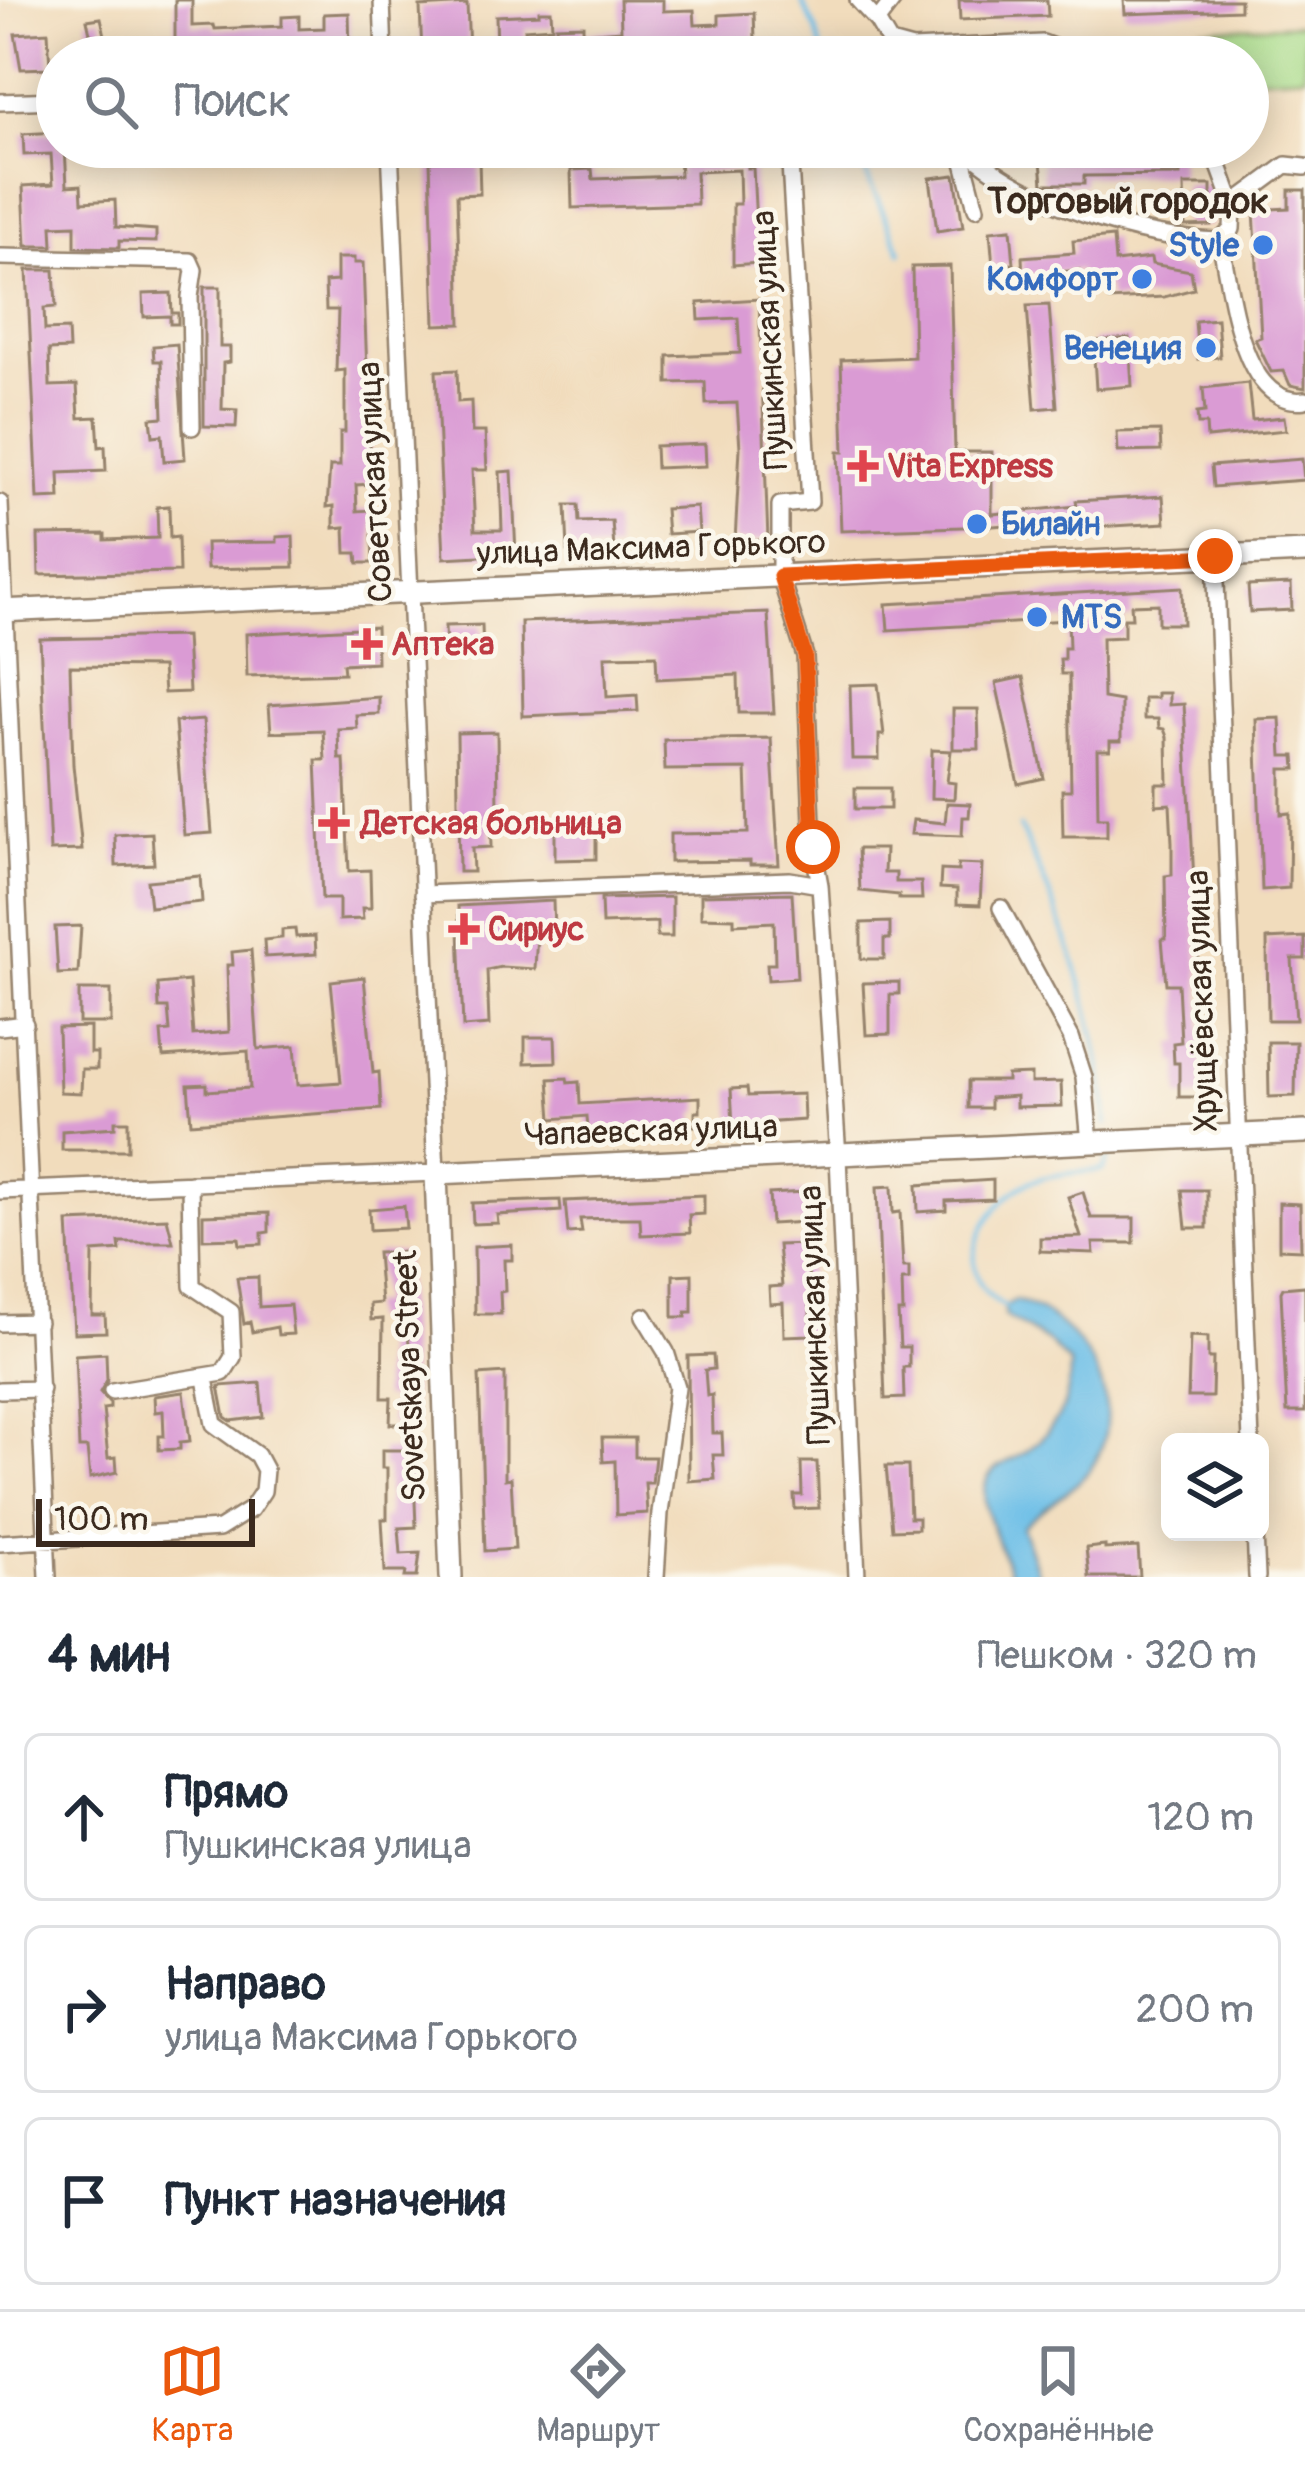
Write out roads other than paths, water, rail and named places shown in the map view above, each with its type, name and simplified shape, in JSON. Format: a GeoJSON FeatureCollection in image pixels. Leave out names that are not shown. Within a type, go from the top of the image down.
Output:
{"type":"FeatureCollection","features":[{"type":"Feature","properties":{"kind":"main road","name":"улица Максима Горького"},"geometry":{"type":"LineString","coordinates":[[2,611],[1305,552]]}},
{"type":"Feature","properties":{"kind":"main road","name":"Чапаевская улица"},"geometry":{"type":"LineString","coordinates":[[436,1173],[1305,1132]]}},
{"type":"Feature","properties":{"kind":"main road","name":"Sovetskaya Street"},"geometry":{"type":"LineString","coordinates":[[436,1173],[451,1577]]}},
{"type":"Feature","properties":{"kind":"street"},"geometry":{"type":"LineString","coordinates":[[382,0],[383,36]]}},
{"type":"Feature","properties":{"kind":"street"},"geometry":{"type":"LineString","coordinates":[[858,0],[878,21],[883,36]]}},
{"type":"Feature","properties":{"kind":"street"},"geometry":{"type":"LineString","coordinates":[[878,21],[893,0]]}},
{"type":"Feature","properties":{"kind":"street"},"geometry":{"type":"LineString","coordinates":[[0,102],[36,101]]}},
{"type":"Feature","properties":{"kind":"street"},"geometry":{"type":"LineString","coordinates":[[1233,204],[1286,165],[1305,167]]}},
{"type":"Feature","properties":{"kind":"street","name":"Советская улица"},"geometry":{"type":"LineString","coordinates":[[391,168],[436,1173]]}},
{"type":"Feature","properties":{"kind":"street","name":"Пушкинская улица"},"geometry":{"type":"LineString","coordinates":[[790,168],[810,502],[780,505],[780,576],[805,656],[813,847],[820,885],[838,1156],[856,1577]]}},
{"type":"Feature","properties":{"kind":"street"},"geometry":{"type":"LineString","coordinates":[[967,168],[976,208]]}},
{"type":"Feature","properties":{"kind":"street"},"geometry":{"type":"LineString","coordinates":[[990,168],[1046,202],[1185,240],[1220,241],[1232,229],[1233,204],[1220,168]]}},
{"type":"Feature","properties":{"kind":"street"},"geometry":{"type":"LineString","coordinates":[[1220,241],[1250,366],[1266,390],[1301,405]]}},
{"type":"Feature","properties":{"kind":"street"},"geometry":{"type":"LineString","coordinates":[[0,257],[190,261],[194,270],[190,297],[192,428]]}},
{"type":"Feature","properties":{"kind":"street"},"geometry":{"type":"LineString","coordinates":[[0,502],[48,1577]]}},
{"type":"Feature","properties":{"kind":"street","name":"Хрущёвская улица"},"geometry":{"type":"LineString","coordinates":[[1215,556],[1251,1433]]}},
{"type":"Feature","properties":{"kind":"street"},"geometry":{"type":"LineString","coordinates":[[423,894],[790,880],[820,885]]}},
{"type":"Feature","properties":{"kind":"street"},"geometry":{"type":"LineString","coordinates":[[1001,908],[1071,1037],[1084,1077],[1090,1142]]}},
{"type":"Feature","properties":{"kind":"street"},"geometry":{"type":"LineString","coordinates":[[0,1027],[25,1024]]}},
{"type":"Feature","properties":{"kind":"street","name":"Чапаевская улица"},"geometry":{"type":"LineString","coordinates":[[0,1191],[436,1173]]}},
{"type":"Feature","properties":{"kind":"street"},"geometry":{"type":"LineString","coordinates":[[112,1391],[205,1379],[224,1373],[233,1357],[231,1312],[192,1286],[190,1183]]}},
{"type":"Feature","properties":{"kind":"street"},"geometry":{"type":"LineString","coordinates":[[644,1316],[666,1352],[677,1387],[656,1577]]}},
{"type":"Feature","properties":{"kind":"street"},"geometry":{"type":"LineString","coordinates":[[0,1324],[38,1322]]}},
{"type":"Feature","properties":{"kind":"street"},"geometry":{"type":"LineString","coordinates":[[0,1543],[219,1529],[251,1509],[263,1491],[266,1470],[257,1455],[214,1424],[205,1379]]}},
{"type":"Feature","properties":{"kind":"street"},"geometry":{"type":"LineString","coordinates":[[0,1390],[41,1389]]}},
{"type":"Feature","properties":{"kind":"street"},"geometry":{"type":"LineString","coordinates":[[1255,1541],[1257,1577]]}},
{"type":"Feature","properties":{"kind":"water"},"geometry":{"type":"Polygon","coordinates":[[[1015,1300],[1038,1309],[1077,1341],[1101,1384],[1106,1408],[1105,1432],[1092,1467],[1022,1527],[1039,1577],[1011,1576],[989,1519],[985,1486],[996,1469],[1027,1451],[1054,1423],[1065,1402],[1070,1364],[1048,1342],[1005,1316],[1005,1306],[1015,1300]]]}},
{"type":"Feature","properties":{"kind":"waterway"},"geometry":{"type":"LineString","coordinates":[[801,0],[818,36]]}},
{"type":"Feature","properties":{"kind":"waterway"},"geometry":{"type":"LineString","coordinates":[[863,168],[901,252]]}},
{"type":"Feature","properties":{"kind":"waterway"},"geometry":{"type":"LineString","coordinates":[[1020,827],[1078,972],[1097,1047],[1107,1124]]}},
{"type":"Feature","properties":{"kind":"waterway"},"geometry":{"type":"LineString","coordinates":[[1006,1307],[978,1280],[975,1263],[976,1246],[993,1213],[1029,1182],[1103,1170],[1108,1159]]}},
{"type":"Feature","properties":{"kind":"place","name":"Style"},"geometry":{"type":"Point","coordinates":[1263,245]}},
{"type":"Feature","properties":{"kind":"place","name":"Комфорт"},"geometry":{"type":"Point","coordinates":[1142,279]}},
{"type":"Feature","properties":{"kind":"place","name":"Венеция"},"geometry":{"type":"Point","coordinates":[1206,348]}},
{"type":"Feature","properties":{"kind":"place","name":"Vita Express"},"geometry":{"type":"Point","coordinates":[863,466]}},
{"type":"Feature","properties":{"kind":"place","name":"Билайн"},"geometry":{"type":"Point","coordinates":[977,524]}},
{"type":"Feature","properties":{"kind":"place","name":"MTS"},"geometry":{"type":"Point","coordinates":[1037,617]}},
{"type":"Feature","properties":{"kind":"place","name":"Аптека"},"geometry":{"type":"Point","coordinates":[367,644]}},
{"type":"Feature","properties":{"kind":"place","name":"Детская больница"},"geometry":{"type":"Point","coordinates":[334,823]}},
{"type":"Feature","properties":{"kind":"place","name":"Сириус"},"geometry":{"type":"Point","coordinates":[464,929]}},
{"type":"Feature","properties":{"kind":"district","name":"Торговый городок"},"geometry":{"type":"Point","coordinates":[1128,201]}}]}
